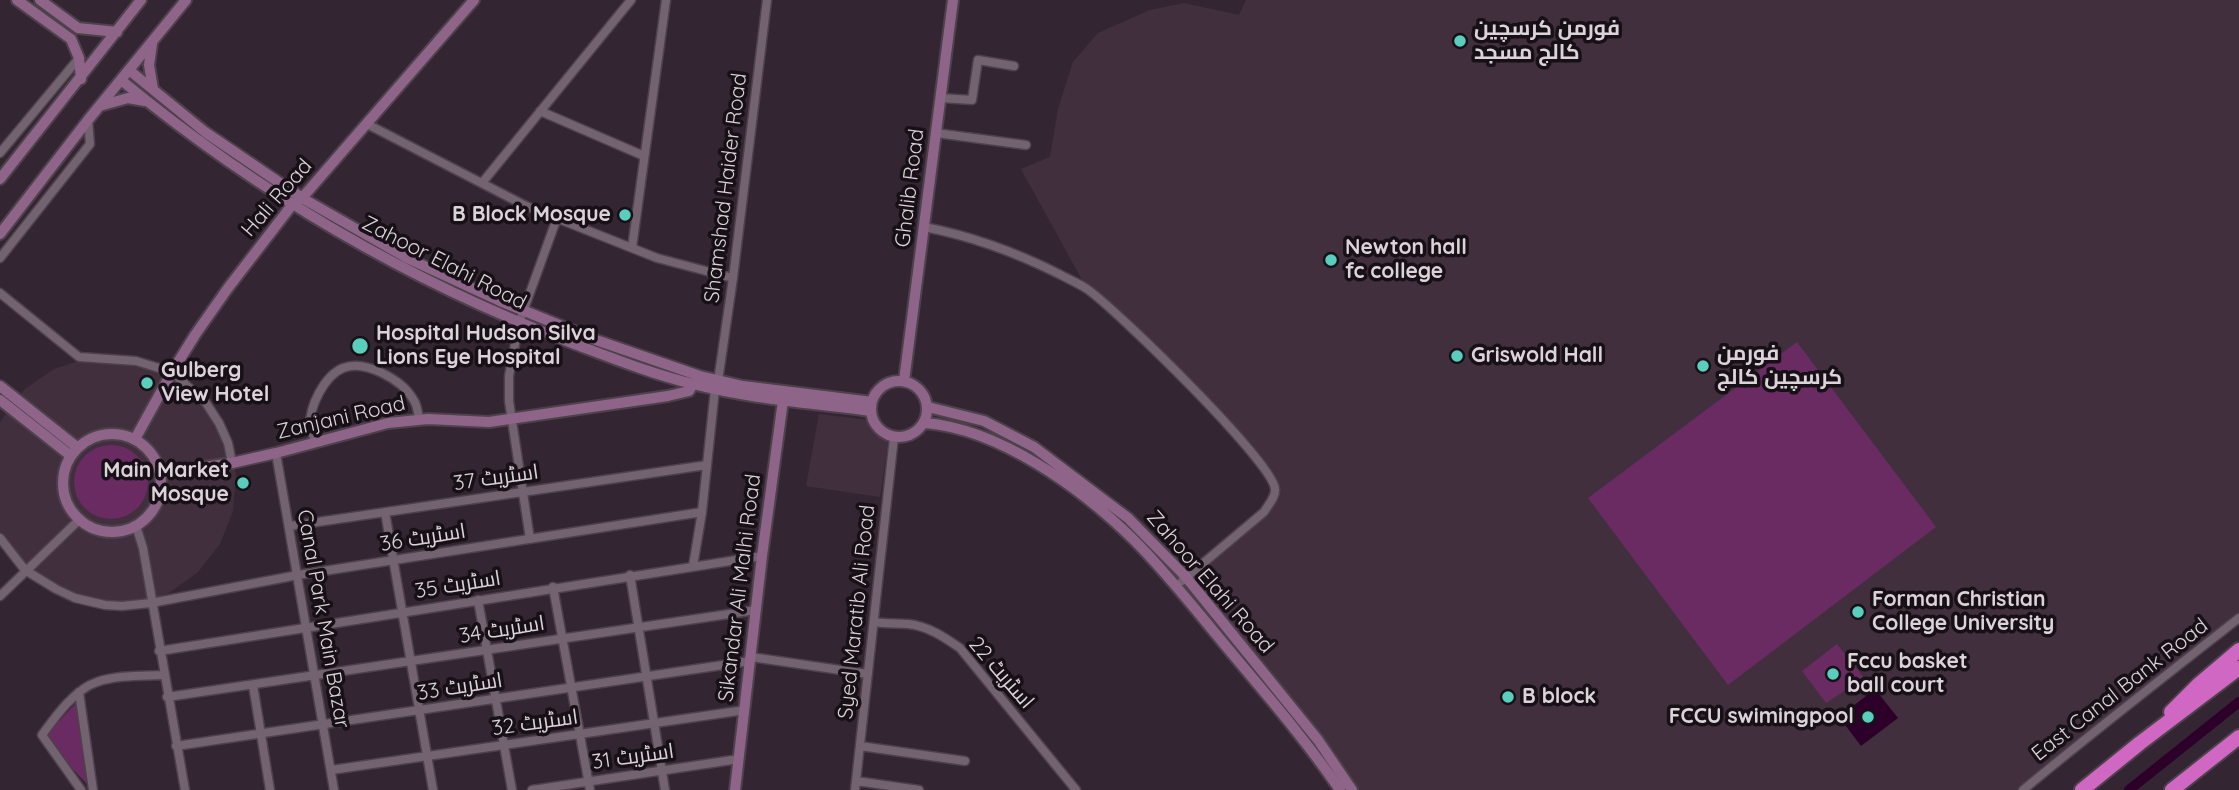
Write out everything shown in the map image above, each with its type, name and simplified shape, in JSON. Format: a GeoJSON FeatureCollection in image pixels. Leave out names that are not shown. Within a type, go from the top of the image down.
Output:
{"type":"FeatureCollection","features":[{"type":"Feature","properties":{"kind":"highway"},"geometry":{"type":"LineString","coordinates":[[2140,743],[2199,684],[2239,650]]}},
{"type":"Feature","properties":{"kind":"highway"},"geometry":{"type":"LineString","coordinates":[[2082,790],[2239,668]]}},
{"type":"Feature","properties":{"kind":"highway"},"geometry":{"type":"LineString","coordinates":[[2172,790],[2239,737]]}},
{"type":"Feature","properties":{"kind":"main road"},"geometry":{"type":"LineString","coordinates":[[17,0],[71,39],[79,58],[80,79]]}},
{"type":"Feature","properties":{"kind":"main road"},"geometry":{"type":"LineString","coordinates":[[40,0],[78,28],[117,32]]}},
{"type":"Feature","properties":{"kind":"main road"},"geometry":{"type":"LineString","coordinates":[[0,179],[141,0]]}},
{"type":"Feature","properties":{"kind":"main road"},"geometry":{"type":"LineString","coordinates":[[0,234],[99,106],[186,0]]}},
{"type":"Feature","properties":{"kind":"main road","name":"Hali Road"},"geometry":{"type":"LineString","coordinates":[[135,439],[172,372],[228,288],[297,201],[474,0]]}},
{"type":"Feature","properties":{"kind":"main road","name":"Ghalib Road"},"geometry":{"type":"LineString","coordinates":[[904,381],[953,0]]}},
{"type":"Feature","properties":{"kind":"main road"},"geometry":{"type":"LineString","coordinates":[[152,42],[149,65],[153,89]]}},
{"type":"Feature","properties":{"kind":"main road","name":"Zahoor Elahi Road"},"geometry":{"type":"LineString","coordinates":[[130,70],[205,132],[297,201],[402,268],[519,323],[639,368],[693,384],[871,407]]}},
{"type":"Feature","properties":{"kind":"main road","name":"Zahoor Elahi Road"},"geometry":{"type":"LineString","coordinates":[[121,80],[266,188],[524,312],[716,385]]}},
{"type":"Feature","properties":{"kind":"main road"},"geometry":{"type":"LineString","coordinates":[[99,106],[128,98],[148,102]]}},
{"type":"Feature","properties":{"kind":"main road"},"geometry":{"type":"LineString","coordinates":[[896,381],[904,381],[920,390],[928,407],[925,423],[912,435],[894,437],[878,428],[871,407],[880,388],[896,381]]}},
{"type":"Feature","properties":{"kind":"main road","name":"Zanjani Road"},"geometry":{"type":"LineString","coordinates":[[161,474],[232,463],[388,423],[419,419],[477,423],[512,419],[681,393],[689,391],[693,384]]}},
{"type":"Feature","properties":{"kind":"main road"},"geometry":{"type":"LineString","coordinates":[[0,386],[74,452]]}},
{"type":"Feature","properties":{"kind":"main road","name":"Sikandar Ali Malhi Road"},"geometry":{"type":"LineString","coordinates":[[735,790],[783,395]]}},
{"type":"Feature","properties":{"kind":"main road"},"geometry":{"type":"LineString","coordinates":[[0,400],[74,452]]}},
{"type":"Feature","properties":{"kind":"main road","name":"Zahoor Elahi Road"},"geometry":{"type":"LineString","coordinates":[[928,407],[984,421],[1034,447],[1128,518],[1186,577],[1318,740],[1352,790]]}},
{"type":"Feature","properties":{"kind":"main road","name":"Zahoor Elahi Road"},"geometry":{"type":"LineString","coordinates":[[925,423],[965,429],[989,438],[1030,460],[1083,497],[1133,539],[1307,744],[1340,790]]}},
{"type":"Feature","properties":{"kind":"main road"},"geometry":{"type":"LineString","coordinates":[[99,435],[124,435],[135,439],[154,457],[161,474],[160,494],[145,520],[122,531],[107,531],[92,527],[80,519],[72,511],[63,478],[74,452],[99,435]]}},
{"type":"Feature","properties":{"kind":"street"},"geometry":{"type":"LineString","coordinates":[[482,183],[631,0]]}},
{"type":"Feature","properties":{"kind":"street"},"geometry":{"type":"LineString","coordinates":[[632,248],[666,0]]}},
{"type":"Feature","properties":{"kind":"street","name":"Shamshad Haider Road"},"geometry":{"type":"LineString","coordinates":[[693,566],[702,512],[716,385],[733,278],[767,0]]}},
{"type":"Feature","properties":{"kind":"street"},"geometry":{"type":"LineString","coordinates":[[0,153],[79,58]]}},
{"type":"Feature","properties":{"kind":"street"},"geometry":{"type":"LineString","coordinates":[[941,98],[972,100],[978,60],[1014,66]]}},
{"type":"Feature","properties":{"kind":"street"},"geometry":{"type":"LineString","coordinates":[[540,111],[644,156]]}},
{"type":"Feature","properties":{"kind":"street"},"geometry":{"type":"LineString","coordinates":[[0,258],[90,144],[88,120]]}},
{"type":"Feature","properties":{"kind":"street"},"geometry":{"type":"LineString","coordinates":[[367,124],[526,206],[657,258],[733,278]]}},
{"type":"Feature","properties":{"kind":"street"},"geometry":{"type":"LineString","coordinates":[[936,134],[1026,145]]}},
{"type":"Feature","properties":{"kind":"street"},"geometry":{"type":"LineString","coordinates":[[530,539],[509,401],[509,376],[519,323],[557,218]]}},
{"type":"Feature","properties":{"kind":"street"},"geometry":{"type":"LineString","coordinates":[[924,228],[963,235],[1027,258],[1087,289],[1149,345],[1246,443],[1270,477],[1275,489],[1273,499],[1264,512],[1175,586]]}},
{"type":"Feature","properties":{"kind":"street"},"geometry":{"type":"LineString","coordinates":[[0,293],[79,357],[136,361],[172,372],[206,403],[224,433],[232,463]]}},
{"type":"Feature","properties":{"kind":"street"},"geometry":{"type":"LineString","coordinates":[[316,442],[310,429],[312,411],[329,379],[343,368],[358,365],[391,379],[407,390],[415,400],[419,419]]}},
{"type":"Feature","properties":{"kind":"street","name":"Syed Maratib Ali Road"},"geometry":{"type":"LineString","coordinates":[[856,785],[894,437]]}},
{"type":"Feature","properties":{"kind":"street","name":"Canal Park Main Bazar"},"geometry":{"type":"LineString","coordinates":[[276,453],[334,790]]}},
{"type":"Feature","properties":{"kind":"street","name":"اسٹریٹ 37"},"geometry":{"type":"LineString","coordinates":[[290,526],[707,465]]}},
{"type":"Feature","properties":{"kind":"street"},"geometry":{"type":"LineString","coordinates":[[385,512],[433,790]]}},
{"type":"Feature","properties":{"kind":"street","name":"اسٹریٹ 36"},"geometry":{"type":"LineString","coordinates":[[25,570],[56,589],[104,606],[151,603],[298,575],[702,512]]}},
{"type":"Feature","properties":{"kind":"street"},"geometry":{"type":"LineString","coordinates":[[0,596],[80,519]]}},
{"type":"Feature","properties":{"kind":"street"},"geometry":{"type":"LineString","coordinates":[[136,526],[143,548],[184,790]]}},
{"type":"Feature","properties":{"kind":"street"},"geometry":{"type":"LineString","coordinates":[[0,538],[25,570]]}},
{"type":"Feature","properties":{"kind":"street","name":"اسٹریٹ 35"},"geometry":{"type":"LineString","coordinates":[[159,651],[762,556]]}},
{"type":"Feature","properties":{"kind":"street"},"geometry":{"type":"LineString","coordinates":[[631,575],[665,790]]}},
{"type":"Feature","properties":{"kind":"street"},"geometry":{"type":"LineString","coordinates":[[554,587],[589,786]]}},
{"type":"Feature","properties":{"kind":"street"},"geometry":{"type":"LineString","coordinates":[[478,600],[512,790]]}},
{"type":"Feature","properties":{"kind":"street","name":"اسٹریٹ 34"},"geometry":{"type":"LineString","coordinates":[[167,697],[756,610]]}},
{"type":"Feature","properties":{"kind":"street","name":"East Canal Bank Road"},"geometry":{"type":"LineString","coordinates":[[2023,790],[2103,723],[2239,618]]}},
{"type":"Feature","properties":{"kind":"street","name":"اسٹریٹ 22"},"geometry":{"type":"LineString","coordinates":[[874,622],[925,628],[944,636],[960,649],[1076,790]]}},
{"type":"Feature","properties":{"kind":"street","name":"اسٹریٹ 33"},"geometry":{"type":"LineString","coordinates":[[176,746],[647,677],[750,659],[868,674]]}},
{"type":"Feature","properties":{"kind":"street"},"geometry":{"type":"LineString","coordinates":[[81,790],[42,735],[79,692],[97,681],[163,675]]}},
{"type":"Feature","properties":{"kind":"street"},"geometry":{"type":"LineString","coordinates":[[253,685],[270,790]]}},
{"type":"Feature","properties":{"kind":"street"},"geometry":{"type":"LineString","coordinates":[[79,692],[93,790]]}},
{"type":"Feature","properties":{"kind":"street","name":"اسٹریٹ 32"},"geometry":{"type":"LineString","coordinates":[[331,770],[744,710]]}},
{"type":"Feature","properties":{"kind":"street"},"geometry":{"type":"LineString","coordinates":[[860,746],[965,761]]}},
{"type":"Feature","properties":{"kind":"street","name":"اسٹریٹ 31"},"geometry":{"type":"LineString","coordinates":[[532,790],[589,786],[739,759]]}},
{"type":"Feature","properties":{"kind":"street"},"geometry":{"type":"LineString","coordinates":[[856,785],[919,790]]}},
{"type":"Feature","properties":{"kind":"shaded area","name":"فورمن کرسچین کالج"},"geometry":{"type":"Polygon","coordinates":[[[1246,0],[2239,0],[2239,618],[2018,790],[1350,790],[1178,581],[1264,512],[1275,489],[1246,443],[1087,289],[1021,169],[1050,157],[1058,109],[1073,62],[1098,33],[1150,10],[1184,3],[1239,15],[1246,0]]]}},
{"type":"Feature","properties":{"kind":"shaded area"},"geometry":{"type":"Polygon","coordinates":[[[1797,342],[1936,527],[1728,685],[1588,498],[1797,342]]]}},
{"type":"Feature","properties":{"kind":"shaded area"},"geometry":{"type":"Polygon","coordinates":[[[124,357],[189,383],[230,441],[236,475],[233,511],[220,544],[198,572],[169,593],[136,604],[101,607],[66,599],[34,582],[9,557],[0,540],[0,422],[25,389],[54,369],[88,358],[124,357]]]}},
{"type":"Feature","properties":{"kind":"shaded area"},"geometry":{"type":"Polygon","coordinates":[[[819,414],[868,420],[888,442],[880,497],[806,486],[819,414]]]}},
{"type":"Feature","properties":{"kind":"shaded area"},"geometry":{"type":"Polygon","coordinates":[[[118,445],[138,455],[146,468],[146,496],[138,509],[125,517],[104,519],[84,509],[76,496],[74,475],[84,455],[97,447],[118,445]]]}},
{"type":"Feature","properties":{"kind":"shaded area","name":"Fccu basket ball court"},"geometry":{"type":"Polygon","coordinates":[[[1837,644],[1864,678],[1826,703],[1802,671],[1837,644]]]}},
{"type":"Feature","properties":{"kind":"shaded area","name":"FCCU swimingpool"},"geometry":{"type":"Polygon","coordinates":[[[1875,689],[1898,718],[1861,746],[1839,717],[1875,689]]]}},
{"type":"Feature","properties":{"kind":"shaded area"},"geometry":{"type":"Polygon","coordinates":[[[78,701],[89,786],[46,741],[45,736],[78,701]]]}},
{"type":"Feature","properties":{"kind":"waterway"},"geometry":{"type":"LineString","coordinates":[[2129,790],[2239,702]]}},
{"type":"Feature","properties":{"kind":"place","name":"فورمن کرسچین کالج مسجد"},"geometry":{"type":"Point","coordinates":[1460,41]}},
{"type":"Feature","properties":{"kind":"place","name":"B Block Mosque"},"geometry":{"type":"Point","coordinates":[625,215]}},
{"type":"Feature","properties":{"kind":"place","name":"Newton hall fc college"},"geometry":{"type":"Point","coordinates":[1331,260]}},
{"type":"Feature","properties":{"kind":"place","name":"Hospital Hudson Silva Lions Eye Hospital"},"geometry":{"type":"Point","coordinates":[360,346]}},
{"type":"Feature","properties":{"kind":"place","name":"Griswold Hall"},"geometry":{"type":"Point","coordinates":[1457,356]}},
{"type":"Feature","properties":{"kind":"place","name":"فورمن کرسچین کالج"},"geometry":{"type":"Point","coordinates":[1703,366]}},
{"type":"Feature","properties":{"kind":"place","name":"Gulberg View Hotel"},"geometry":{"type":"Point","coordinates":[147,383]}},
{"type":"Feature","properties":{"kind":"place","name":"Main Market Mosque"},"geometry":{"type":"Point","coordinates":[243,483]}},
{"type":"Feature","properties":{"kind":"place","name":"Forman Christian College University"},"geometry":{"type":"Point","coordinates":[1858,612]}},
{"type":"Feature","properties":{"kind":"place","name":"Fccu basket ball court"},"geometry":{"type":"Point","coordinates":[1833,674]}},
{"type":"Feature","properties":{"kind":"place","name":"B block"},"geometry":{"type":"Point","coordinates":[1508,697]}},
{"type":"Feature","properties":{"kind":"place","name":"FCCU swimingpool"},"geometry":{"type":"Point","coordinates":[1868,717]}}]}
